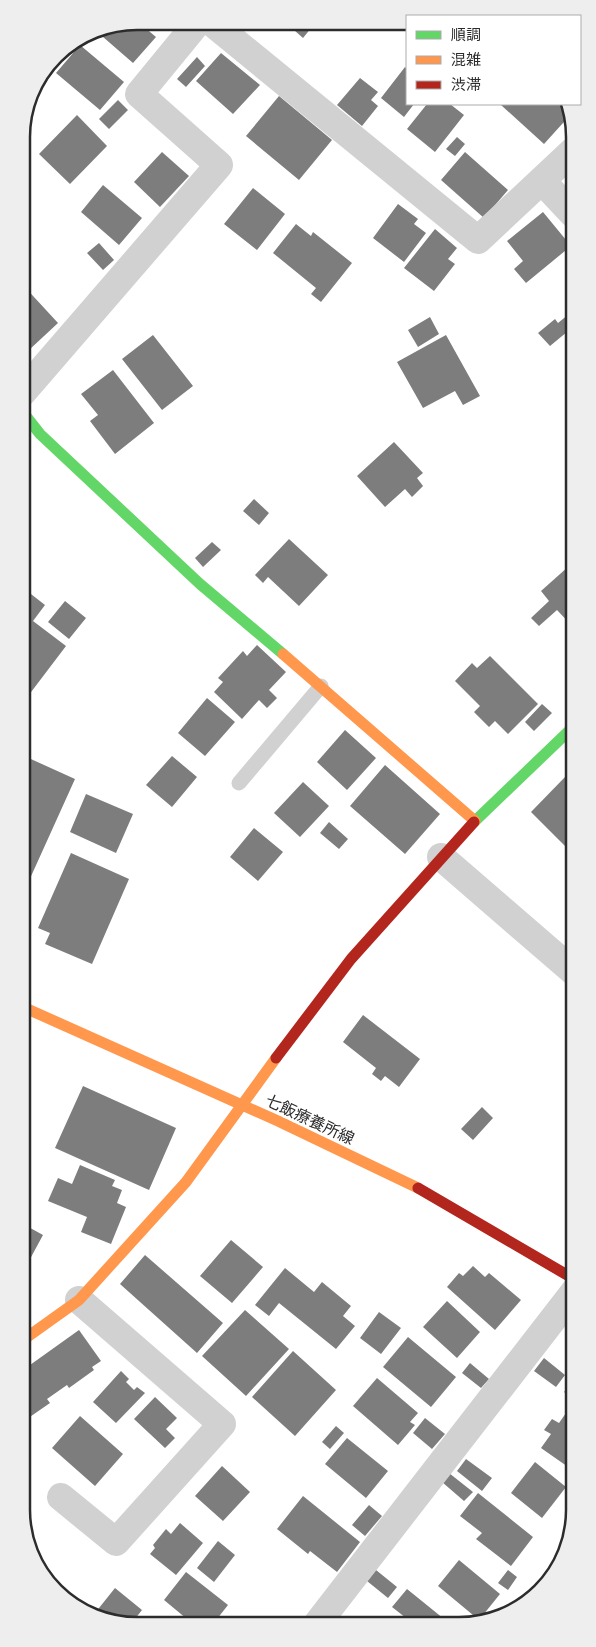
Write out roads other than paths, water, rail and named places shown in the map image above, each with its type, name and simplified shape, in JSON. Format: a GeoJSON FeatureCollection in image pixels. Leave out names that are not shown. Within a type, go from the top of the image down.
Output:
{"type":"FeatureCollection","features":[{"type":"Feature","properties":{"kind":"street"},"geometry":{"type":"LineString","coordinates":[[30,384],[219,165],[139,94],[191,30]]}},
{"type":"Feature","properties":{"kind":"street"},"geometry":{"type":"LineString","coordinates":[[221,30],[478,240],[566,157]]}},
{"type":"Feature","properties":{"kind":"street"},"geometry":{"type":"LineString","coordinates":[[542,180],[566,206]]}},
{"type":"Feature","properties":{"kind":"street"},"geometry":{"type":"LineString","coordinates":[[30,421],[40,434],[200,584],[321,686],[475,821]]}},
{"type":"Feature","properties":{"kind":"street"},"geometry":{"type":"LineString","coordinates":[[30,1335],[79,1300],[186,1182],[241,1105],[351,959],[441,857],[475,821],[566,739]]}},
{"type":"Feature","properties":{"kind":"street"},"geometry":{"type":"LineString","coordinates":[[441,857],[566,965]]}},
{"type":"Feature","properties":{"kind":"street","name":"七飯療養所線"},"geometry":{"type":"LineString","coordinates":[[30,1010],[241,1105],[430,1194],[566,1274]]}},
{"type":"Feature","properties":{"kind":"street"},"geometry":{"type":"LineString","coordinates":[[61,1497],[116,1542],[222,1424],[79,1300]]}},
{"type":"Feature","properties":{"kind":"street"},"geometry":{"type":"LineString","coordinates":[[322,1617],[566,1302]]}},
{"type":"Feature","properties":{"kind":"lane"},"geometry":{"type":"LineString","coordinates":[[239,783],[321,686]]}}]}
